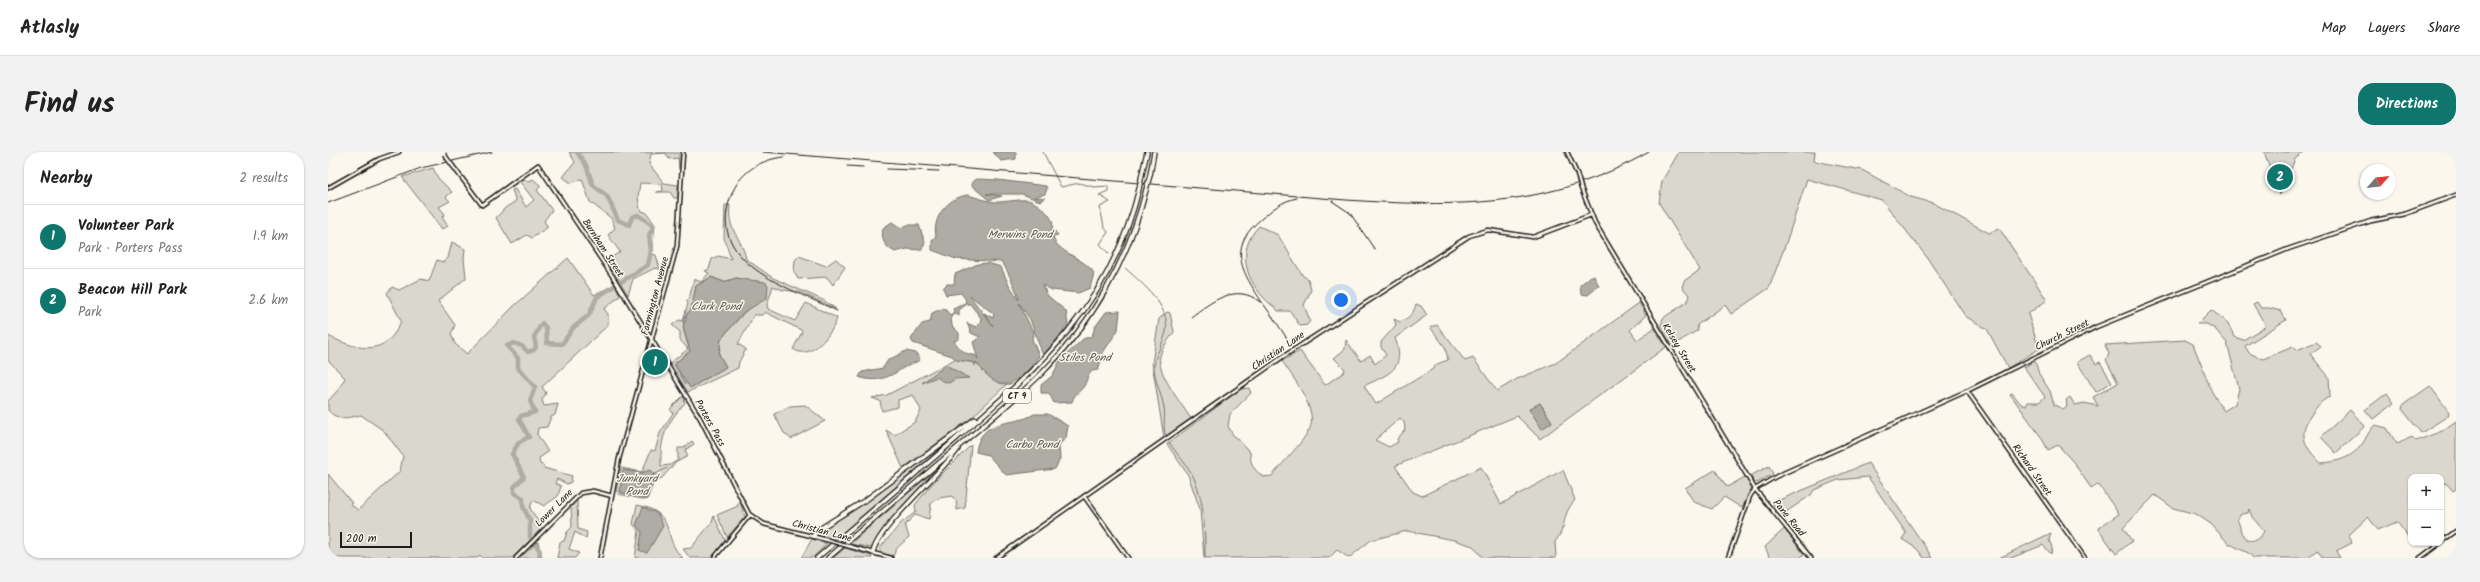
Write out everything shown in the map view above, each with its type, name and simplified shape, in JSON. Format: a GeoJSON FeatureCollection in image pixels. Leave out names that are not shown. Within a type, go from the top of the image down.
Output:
{"type":"FeatureCollection","features":[{"type":"Feature","properties":{"kind":"highway","name":"CT 9"},"geometry":{"type":"LineString","coordinates":[[817,558],[985,414],[1042,362],[1082,313],[1115,255],[1139,189],[1147,152]]}},
{"type":"Feature","properties":{"kind":"highway","name":"CT 9"},"geometry":{"type":"LineString","coordinates":[[828,558],[1039,377],[1082,328],[1103,295],[1120,263],[1135,227],[1150,175],[1154,152]]}},
{"type":"Feature","properties":{"kind":"highway"},"geometry":{"type":"LineString","coordinates":[[813,536],[821,528],[868,500],[985,414]]}},
{"type":"Feature","properties":{"kind":"highway"},"geometry":{"type":"LineString","coordinates":[[873,553],[879,540],[960,445]]}},
{"type":"Feature","properties":{"kind":"street"},"geometry":{"type":"LineString","coordinates":[[328,188],[379,159],[399,152]]}},
{"type":"Feature","properties":{"kind":"street","name":"Farmington Avenue"},"geometry":{"type":"LineString","coordinates":[[600,558],[621,454],[677,241],[683,152]]}},
{"type":"Feature","properties":{"kind":"street","name":"Kelsey Street"},"geometry":{"type":"LineString","coordinates":[[1567,152],[1577,174],[1591,215],[1755,488]]}},
{"type":"Feature","properties":{"kind":"street","name":"Burnham Street"},"geometry":{"type":"LineString","coordinates":[[443,153],[482,205],[538,165],[620,288],[651,341]]}},
{"type":"Feature","properties":{"kind":"street","name":"Church Street"},"geometry":{"type":"LineString","coordinates":[[1755,488],[1777,476],[1967,391],[2095,327],[2288,249],[2365,223],[2405,214],[2456,195]]}},
{"type":"Feature","properties":{"kind":"street","name":"Christian Lane"},"geometry":{"type":"LineString","coordinates":[[996,558],[1280,359],[1475,233],[1488,230],[1533,237],[1591,215]]}},
{"type":"Feature","properties":{"kind":"street","name":"Porters Pass"},"geometry":{"type":"LineString","coordinates":[[651,341],[704,424],[750,515]]}},
{"type":"Feature","properties":{"kind":"street","name":"Richard Street"},"geometry":{"type":"LineString","coordinates":[[1967,391],[2085,558]]}},
{"type":"Feature","properties":{"kind":"street"},"geometry":{"type":"LineString","coordinates":[[1728,558],[1746,507],[1755,488]]}},
{"type":"Feature","properties":{"kind":"street","name":"Pane Road"},"geometry":{"type":"LineString","coordinates":[[1755,488],[1811,558]]}},
{"type":"Feature","properties":{"kind":"street","name":"Lower Lane"},"geometry":{"type":"LineString","coordinates":[[516,558],[581,493],[593,491],[612,496]]}},
{"type":"Feature","properties":{"kind":"street"},"geometry":{"type":"LineString","coordinates":[[1084,496],[1128,558]]}},
{"type":"Feature","properties":{"kind":"street"},"geometry":{"type":"LineString","coordinates":[[714,558],[750,515]]}},
{"type":"Feature","properties":{"kind":"street","name":"Christian Lane"},"geometry":{"type":"LineString","coordinates":[[750,515],[762,524],[813,536],[891,558]]}},
{"type":"Feature","properties":{"kind":"street"},"geometry":{"type":"LineString","coordinates":[[2444,541],[2456,532]]}},
{"type":"Feature","properties":{"kind":"street"},"geometry":{"type":"LineString","coordinates":[[2420,558],[2437,546]]}},
{"type":"Feature","properties":{"kind":"shaded area"},"geometry":{"type":"Polygon","coordinates":[[[569,152],[679,153],[679,169],[678,158],[669,159],[666,153],[651,154],[649,164],[664,183],[678,185],[678,198],[674,198],[670,192],[656,192],[663,191],[662,184],[640,183],[638,197],[640,210],[647,213],[655,225],[652,254],[656,255],[660,269],[655,268],[633,279],[628,295],[607,260],[620,252],[608,235],[615,228],[611,218],[590,202],[582,179],[571,183],[563,177],[575,162],[569,152]]]}},
{"type":"Feature","properties":{"kind":"shaded area"},"geometry":{"type":"Polygon","coordinates":[[[1679,152],[1815,152],[1814,161],[1862,170],[1911,197],[1933,203],[1989,233],[1999,228],[2047,300],[2028,314],[2039,349],[2008,368],[1987,329],[1965,316],[1926,256],[1882,200],[1807,179],[1785,246],[1769,288],[1731,314],[1725,305],[1697,325],[1698,330],[1672,346],[1661,326],[1663,318],[1687,302],[1690,296],[1682,287],[1684,281],[1700,270],[1659,203],[1662,181],[1679,152]]]}},
{"type":"Feature","properties":{"kind":"shaded area"},"geometry":{"type":"Polygon","coordinates":[[[2264,152],[2304,152],[2295,159],[2280,195],[2264,152]]]}},
{"type":"Feature","properties":{"kind":"shaded area"},"geometry":{"type":"Polygon","coordinates":[[[433,168],[438,178],[452,192],[446,197],[450,201],[439,207],[445,214],[442,217],[448,226],[442,229],[402,177],[433,168]]]}},
{"type":"Feature","properties":{"kind":"shaded area"},"geometry":{"type":"Polygon","coordinates":[[[525,179],[528,182],[533,179],[541,186],[537,190],[552,210],[544,221],[548,227],[532,238],[527,235],[512,244],[496,218],[505,208],[516,201],[512,190],[515,189],[526,207],[534,200],[520,182],[525,179]]]}},
{"type":"Feature","properties":{"kind":"shaded area"},"geometry":{"type":"Polygon","coordinates":[[[725,205],[730,205],[732,228],[741,244],[746,259],[773,278],[823,300],[836,309],[799,292],[783,290],[773,286],[767,305],[768,309],[795,321],[806,303],[837,318],[831,331],[820,344],[807,352],[800,352],[793,349],[802,332],[801,330],[765,312],[762,315],[754,315],[738,344],[746,349],[739,362],[738,368],[688,392],[670,363],[688,349],[680,340],[680,332],[672,325],[679,320],[683,321],[688,303],[686,301],[689,299],[694,279],[701,282],[709,273],[705,271],[709,269],[712,259],[718,256],[731,259],[724,238],[725,205]],[[711,277],[696,286],[691,310],[684,318],[683,324],[685,335],[690,351],[674,364],[685,383],[692,387],[726,367],[719,354],[721,339],[768,285],[761,282],[736,278],[724,282],[711,277]]]}},
{"type":"Feature","properties":{"kind":"shaded area"},"geometry":{"type":"Polygon","coordinates":[[[1259,226],[1278,235],[1303,276],[1308,279],[1311,290],[1304,305],[1310,321],[1307,325],[1300,326],[1290,311],[1278,311],[1261,295],[1249,276],[1246,266],[1247,246],[1259,226]]]}},
{"type":"Feature","properties":{"kind":"shaded area"},"geometry":{"type":"Polygon","coordinates":[[[452,242],[465,249],[464,258],[466,278],[438,301],[455,325],[451,334],[455,344],[467,354],[513,307],[568,258],[594,295],[615,284],[620,296],[604,309],[608,314],[608,325],[542,387],[546,393],[542,400],[544,406],[558,404],[555,415],[551,417],[547,427],[538,428],[537,434],[548,452],[539,458],[540,464],[543,465],[544,468],[572,476],[571,482],[567,484],[557,479],[555,483],[561,486],[558,496],[544,506],[533,500],[530,508],[542,528],[512,558],[482,558],[480,555],[477,558],[392,558],[389,555],[385,558],[328,558],[328,474],[352,503],[350,504],[358,510],[400,471],[403,456],[384,431],[361,415],[343,418],[335,416],[328,410],[328,401],[338,390],[345,378],[328,360],[328,336],[350,345],[370,348],[379,346],[387,341],[395,333],[401,321],[387,293],[392,287],[399,290],[421,279],[429,281],[437,260],[443,262],[448,258],[452,242]]]}},
{"type":"Feature","properties":{"kind":"shaded area"},"geometry":{"type":"Polygon","coordinates":[[[799,256],[826,266],[836,259],[845,267],[833,285],[827,277],[798,279],[794,272],[795,260],[799,256]]]}},
{"type":"Feature","properties":{"kind":"shaded area"},"geometry":{"type":"Polygon","coordinates":[[[2257,302],[2261,308],[2281,311],[2286,320],[2245,346],[2249,353],[2263,359],[2293,347],[2297,350],[2316,342],[2321,346],[2310,354],[2329,377],[2330,397],[2319,404],[2309,419],[2305,426],[2304,438],[2310,451],[2321,463],[2333,462],[2349,456],[2359,448],[2375,425],[2387,428],[2397,444],[2412,437],[2416,441],[2442,431],[2456,421],[2456,489],[2453,491],[2446,483],[2444,484],[2444,474],[2408,474],[2408,537],[2397,522],[2378,530],[2368,517],[2349,535],[2352,543],[2336,551],[2340,558],[2323,558],[2317,550],[2307,558],[2253,558],[2250,554],[2228,543],[2211,524],[2196,514],[2173,508],[2155,495],[2123,528],[2132,541],[2116,554],[2098,528],[2119,514],[2098,484],[2091,488],[2074,463],[2058,445],[2048,450],[2041,437],[2010,394],[2012,393],[2021,404],[2026,406],[2028,402],[2039,402],[2045,397],[2024,367],[2035,361],[2039,374],[2050,391],[2054,405],[2063,409],[2067,406],[2066,400],[2070,397],[2075,405],[2084,403],[2098,406],[2093,397],[2118,383],[2106,360],[2109,354],[2105,345],[2185,340],[2193,344],[2212,392],[2224,411],[2235,404],[2239,389],[2227,343],[2215,329],[2207,324],[2197,324],[2211,310],[2226,321],[2235,337],[2243,340],[2266,326],[2253,304],[2257,302]],[[2249,509],[2248,513],[2241,514],[2237,520],[2240,530],[2249,540],[2252,541],[2257,539],[2264,531],[2252,517],[2249,509]]]}},
{"type":"Feature","properties":{"kind":"shaded area"},"geometry":{"type":"Polygon","coordinates":[[[1639,303],[1646,315],[1630,330],[1637,340],[1654,328],[1666,347],[1540,439],[1517,416],[1395,466],[1413,492],[1422,496],[1481,467],[1501,504],[1563,470],[1575,500],[1568,510],[1562,530],[1555,542],[1556,558],[1483,558],[1473,546],[1454,540],[1407,531],[1371,540],[1349,558],[1337,550],[1329,558],[1204,558],[1200,509],[1188,475],[1167,444],[1241,389],[1249,388],[1251,393],[1230,414],[1228,426],[1233,435],[1250,452],[1252,464],[1255,469],[1263,477],[1272,476],[1301,442],[1309,430],[1311,422],[1311,414],[1308,404],[1298,385],[1282,361],[1300,351],[1325,385],[1343,373],[1345,369],[1334,358],[1345,349],[1346,340],[1361,361],[1370,355],[1375,364],[1386,355],[1381,347],[1381,342],[1396,325],[1394,319],[1400,322],[1406,319],[1411,315],[1416,304],[1421,306],[1427,315],[1395,338],[1399,357],[1397,364],[1388,374],[1364,386],[1376,404],[1433,369],[1437,364],[1448,360],[1445,347],[1430,327],[1437,325],[1465,361],[1473,358],[1497,391],[1517,379],[1556,363],[1639,303]],[[1540,403],[1529,410],[1552,422],[1540,403]],[[1400,418],[1375,440],[1389,447],[1398,442],[1397,439],[1405,430],[1404,422],[1400,418]]]}},
{"type":"Feature","properties":{"kind":"shaded area"},"geometry":{"type":"Polygon","coordinates":[[[1167,312],[1170,313],[1174,332],[1162,350],[1160,363],[1166,379],[1191,419],[1164,438],[1152,363],[1159,319],[1167,312]]]}},
{"type":"Feature","properties":{"kind":"shaded area"},"geometry":{"type":"Polygon","coordinates":[[[2090,355],[2096,364],[2100,362],[2112,382],[2096,392],[2077,362],[2090,355]]]}},
{"type":"Feature","properties":{"kind":"shaded area"},"geometry":{"type":"Polygon","coordinates":[[[955,359],[974,363],[975,366],[975,363],[978,363],[990,376],[1007,384],[970,419],[903,468],[886,430],[894,435],[915,422],[921,410],[913,395],[898,400],[898,407],[882,411],[880,401],[872,398],[887,395],[955,359]]]}},
{"type":"Feature","properties":{"kind":"shaded area"},"geometry":{"type":"Polygon","coordinates":[[[2430,386],[2449,412],[2448,416],[2421,433],[2402,409],[2403,405],[2430,386]]]}},
{"type":"Feature","properties":{"kind":"shaded area"},"geometry":{"type":"Polygon","coordinates":[[[2387,393],[2394,403],[2373,419],[2365,410],[2387,393]]]}},
{"type":"Feature","properties":{"kind":"shaded area"},"geometry":{"type":"Polygon","coordinates":[[[683,396],[685,403],[673,418],[663,439],[661,466],[670,465],[678,460],[678,448],[684,448],[692,441],[694,444],[685,450],[688,456],[675,463],[662,478],[654,481],[647,500],[618,494],[616,490],[621,468],[642,472],[651,450],[655,451],[660,433],[673,413],[670,409],[683,396]],[[623,470],[620,492],[646,499],[654,473],[651,471],[639,473],[623,470]]]}},
{"type":"Feature","properties":{"kind":"shaded area"},"geometry":{"type":"Polygon","coordinates":[[[805,405],[825,421],[791,439],[784,433],[774,414],[790,406],[805,405]]]}},
{"type":"Feature","properties":{"kind":"shaded area"},"geometry":{"type":"Polygon","coordinates":[[[2350,410],[2365,426],[2336,453],[2321,437],[2350,410]]]}},
{"type":"Feature","properties":{"kind":"shaded area"},"geometry":{"type":"Polygon","coordinates":[[[971,445],[965,508],[957,510],[956,501],[952,496],[939,498],[931,503],[929,519],[915,515],[905,525],[909,537],[897,548],[893,556],[884,554],[879,549],[901,523],[916,512],[915,505],[930,486],[971,445]]]}},
{"type":"Feature","properties":{"kind":"shaded area"},"geometry":{"type":"Polygon","coordinates":[[[935,453],[834,540],[819,534],[820,530],[869,500],[935,453]]]}},
{"type":"Feature","properties":{"kind":"shaded area"},"geometry":{"type":"Polygon","coordinates":[[[1868,463],[1932,558],[1924,558],[1917,549],[1902,539],[1906,533],[1868,477],[1838,480],[1814,490],[1811,495],[1786,512],[1788,517],[1786,520],[1772,503],[1868,463]]]}},
{"type":"Feature","properties":{"kind":"shaded area"},"geometry":{"type":"Polygon","coordinates":[[[1769,466],[1773,474],[1757,483],[1754,482],[1750,476],[1769,466]]]}},
{"type":"Feature","properties":{"kind":"shaded area"},"geometry":{"type":"Polygon","coordinates":[[[1715,470],[1727,487],[1745,477],[1752,487],[1742,508],[1724,497],[1712,509],[1694,502],[1685,488],[1715,470]]]}},
{"type":"Feature","properties":{"kind":"shaded area"},"geometry":{"type":"Polygon","coordinates":[[[934,471],[872,548],[850,544],[934,471]]]}},
{"type":"Feature","properties":{"kind":"shaded area"},"geometry":{"type":"Polygon","coordinates":[[[577,500],[578,529],[587,532],[586,539],[575,532],[569,549],[579,553],[575,558],[557,558],[560,542],[564,541],[567,532],[572,527],[571,507],[577,500]]]}},
{"type":"Feature","properties":{"kind":"shaded area"},"geometry":{"type":"Polygon","coordinates":[[[740,502],[745,517],[727,537],[717,515],[738,506],[737,504],[740,502]]]}},
{"type":"Feature","properties":{"kind":"shaded area"},"geometry":{"type":"Polygon","coordinates":[[[637,505],[650,509],[664,520],[676,551],[683,558],[635,558],[639,531],[633,524],[637,505]]]}},
{"type":"Feature","properties":{"kind":"shaded area"},"geometry":{"type":"Polygon","coordinates":[[[714,516],[725,540],[712,558],[690,558],[683,549],[691,548],[712,522],[714,516]]]}},
{"type":"Feature","properties":{"kind":"shaded area"},"geometry":{"type":"Polygon","coordinates":[[[1784,529],[1804,554],[1800,558],[1770,558],[1765,547],[1784,529]]]}},
{"type":"Feature","properties":{"kind":"shaded area"},"geometry":{"type":"Polygon","coordinates":[[[2051,533],[2049,540],[2052,547],[2051,554],[2043,545],[2011,558],[1999,558],[2051,533]]]}},
{"type":"Feature","properties":{"kind":"shaded area"},"geometry":{"type":"Polygon","coordinates":[[[812,539],[827,544],[812,558],[801,558],[812,539]]]}},
{"type":"Feature","properties":{"kind":"shaded area"},"geometry":{"type":"Polygon","coordinates":[[[538,542],[542,558],[520,558],[521,557],[538,542]]]}},
{"type":"Feature","properties":{"kind":"shaded area"},"geometry":{"type":"Polygon","coordinates":[[[845,548],[871,556],[872,558],[833,558],[845,548]]]}},
{"type":"Feature","properties":{"kind":"water"},"geometry":{"type":"Polygon","coordinates":[[[993,152],[1016,152],[1016,159],[1001,161],[993,152]]]}},
{"type":"Feature","properties":{"kind":"water"},"geometry":{"type":"Polygon","coordinates":[[[977,179],[1046,186],[1047,189],[1045,194],[1034,197],[1045,198],[1040,201],[1022,194],[986,194],[1002,196],[989,200],[972,186],[972,182],[977,179]]]}},
{"type":"Feature","properties":{"kind":"water","name":"Merwins Pond"},"geometry":{"type":"Polygon","coordinates":[[[967,195],[997,202],[1021,200],[1032,201],[1041,207],[1052,220],[1052,228],[1058,235],[1053,236],[1055,242],[1064,251],[1084,263],[1094,273],[1090,288],[1078,293],[1052,290],[1042,285],[1048,296],[1066,311],[1068,325],[1043,356],[1030,319],[1019,303],[1033,332],[1032,339],[1039,356],[1027,372],[1010,384],[1000,383],[990,378],[977,363],[956,360],[952,356],[913,343],[911,339],[922,324],[930,322],[932,313],[944,308],[950,315],[954,312],[953,309],[965,303],[966,300],[961,293],[946,295],[943,288],[947,284],[954,284],[955,274],[978,264],[988,263],[1001,267],[1008,283],[1019,300],[1012,281],[1002,262],[956,259],[932,250],[932,240],[936,236],[936,222],[939,215],[948,204],[967,195]],[[969,295],[993,326],[984,313],[993,318],[994,314],[969,295]],[[967,304],[959,310],[959,316],[955,313],[951,317],[952,326],[959,333],[959,339],[954,341],[963,351],[975,355],[978,359],[973,342],[980,337],[971,333],[967,323],[976,327],[980,323],[981,318],[970,304],[967,304]]]}},
{"type":"Feature","properties":{"kind":"water"},"geometry":{"type":"Polygon","coordinates":[[[892,222],[901,228],[907,225],[919,225],[925,243],[921,250],[907,249],[895,252],[888,247],[882,236],[883,228],[892,222]]]}},
{"type":"Feature","properties":{"kind":"water"},"geometry":{"type":"Polygon","coordinates":[[[1591,276],[1594,276],[1599,286],[1588,295],[1581,294],[1580,285],[1591,276]]]}},
{"type":"Feature","properties":{"kind":"water","name":"Clark Pond"},"geometry":{"type":"Polygon","coordinates":[[[711,277],[724,282],[736,278],[765,282],[768,285],[767,298],[743,313],[721,339],[719,354],[726,367],[690,388],[674,364],[690,351],[683,327],[687,314],[691,310],[696,286],[711,277]]]}},
{"type":"Feature","properties":{"kind":"water","name":"Stiles Pond"},"geometry":{"type":"Polygon","coordinates":[[[1120,311],[1118,330],[1104,351],[1098,370],[1090,373],[1084,386],[1075,395],[1072,402],[1054,403],[1049,393],[1041,393],[1041,385],[1052,376],[1060,361],[1083,339],[1092,336],[1095,327],[1106,312],[1120,311]]]}},
{"type":"Feature","properties":{"kind":"water"},"geometry":{"type":"Polygon","coordinates":[[[906,351],[916,353],[920,360],[887,377],[871,380],[859,377],[862,372],[883,368],[888,360],[906,351]]]}},
{"type":"Feature","properties":{"kind":"water"},"geometry":{"type":"Polygon","coordinates":[[[946,365],[969,378],[955,379],[949,383],[942,381],[937,377],[922,383],[946,365]]]}},
{"type":"Feature","properties":{"kind":"water"},"geometry":{"type":"Polygon","coordinates":[[[1540,403],[1552,422],[1542,429],[1529,409],[1540,403]]]}},
{"type":"Feature","properties":{"kind":"water","name":"Carbo Pond"},"geometry":{"type":"Polygon","coordinates":[[[1034,414],[1048,414],[1068,426],[1066,438],[1059,445],[1060,459],[1055,469],[1006,475],[988,455],[976,452],[979,441],[984,433],[991,428],[999,424],[1026,418],[1034,414]]]}},
{"type":"Feature","properties":{"kind":"water","name":"Junkyard Pond"},"geometry":{"type":"Polygon","coordinates":[[[623,470],[642,473],[649,470],[654,473],[646,499],[620,492],[623,470]]]}},
{"type":"Feature","properties":{"kind":"water"},"geometry":{"type":"Polygon","coordinates":[[[643,507],[658,514],[663,526],[647,553],[639,550],[642,532],[636,525],[643,507]]]}},
{"type":"Feature","properties":{"kind":"waterway"},"geometry":{"type":"LineString","coordinates":[[539,558],[540,551],[530,537],[530,521],[523,506],[523,498],[514,493],[514,487],[524,477],[512,454],[519,442],[529,437],[519,419],[521,416],[535,412],[530,401],[535,387],[518,368],[518,358],[507,346],[514,343],[522,346],[528,352],[534,350],[536,347],[534,337],[542,323],[546,328],[547,343],[562,344],[573,328],[589,315],[597,297],[648,265],[651,251],[649,235],[653,228],[651,224],[638,215],[632,217],[629,225],[618,220],[607,196],[593,185],[586,165],[577,152]]}},
{"type":"Feature","properties":{"kind":"waterway"},"geometry":{"type":"LineString","coordinates":[[1043,152],[1061,187],[1079,183],[1094,187],[1108,186],[1108,191],[1099,195],[1110,202],[1100,207],[1104,227],[1108,232],[1100,244],[1109,254]]}},
{"type":"Feature","properties":{"kind":"waterway"},"geometry":{"type":"LineString","coordinates":[[1125,268],[1156,298],[1166,318],[1167,328],[1154,366],[1155,377],[1164,408],[1164,429],[1166,436]]}},
{"type":"Feature","properties":{"kind":"waterway"},"geometry":{"type":"LineString","coordinates":[[1169,442],[1191,473],[1198,488],[1204,518],[1205,558]]}},
{"type":"Feature","properties":{"kind":"waterway"},"geometry":{"type":"LineString","coordinates":[[654,475],[667,468]]}},
{"type":"Feature","properties":{"kind":"railway"},"geometry":{"type":"LineString","coordinates":[[328,203],[421,168],[492,152]]}},
{"type":"Feature","properties":{"kind":"railway"},"geometry":{"type":"LineString","coordinates":[[762,152],[1346,200],[1426,203],[1464,203],[1501,200],[1538,194],[1575,185],[1612,171],[1649,152]]}},
{"type":"Feature","properties":{"kind":"railway"},"geometry":{"type":"LineString","coordinates":[[784,157],[768,160],[754,167],[747,172],[737,184],[733,191],[726,216],[729,237],[739,254],[755,269],[796,292],[837,311]]}},
{"type":"Feature","properties":{"kind":"railway"},"geometry":{"type":"LineString","coordinates":[[847,166],[863,167]]}},
{"type":"Feature","properties":{"kind":"railway"},"geometry":{"type":"LineString","coordinates":[[887,169],[939,171]]}},
{"type":"Feature","properties":{"kind":"railway"},"geometry":{"type":"LineString","coordinates":[[1291,345],[1249,280],[1241,260],[1241,250],[1244,240],[1250,230],[1260,220],[1281,204],[1297,198]]}},
{"type":"Feature","properties":{"kind":"railway"},"geometry":{"type":"LineString","coordinates":[[1332,201],[1350,213],[1375,250]]}},
{"type":"Feature","properties":{"kind":"railway"},"geometry":{"type":"LineString","coordinates":[[1191,317],[1215,300],[1233,294],[1251,296],[1260,302]]}},
{"type":"Feature","properties":{"kind":"place","name":"Beacon Hill Park"},"geometry":{"type":"Point","coordinates":[2280,177]}},
{"type":"Feature","properties":{"kind":"place","name":"Volunteer Park"},"geometry":{"type":"Point","coordinates":[655,362]}}]}
